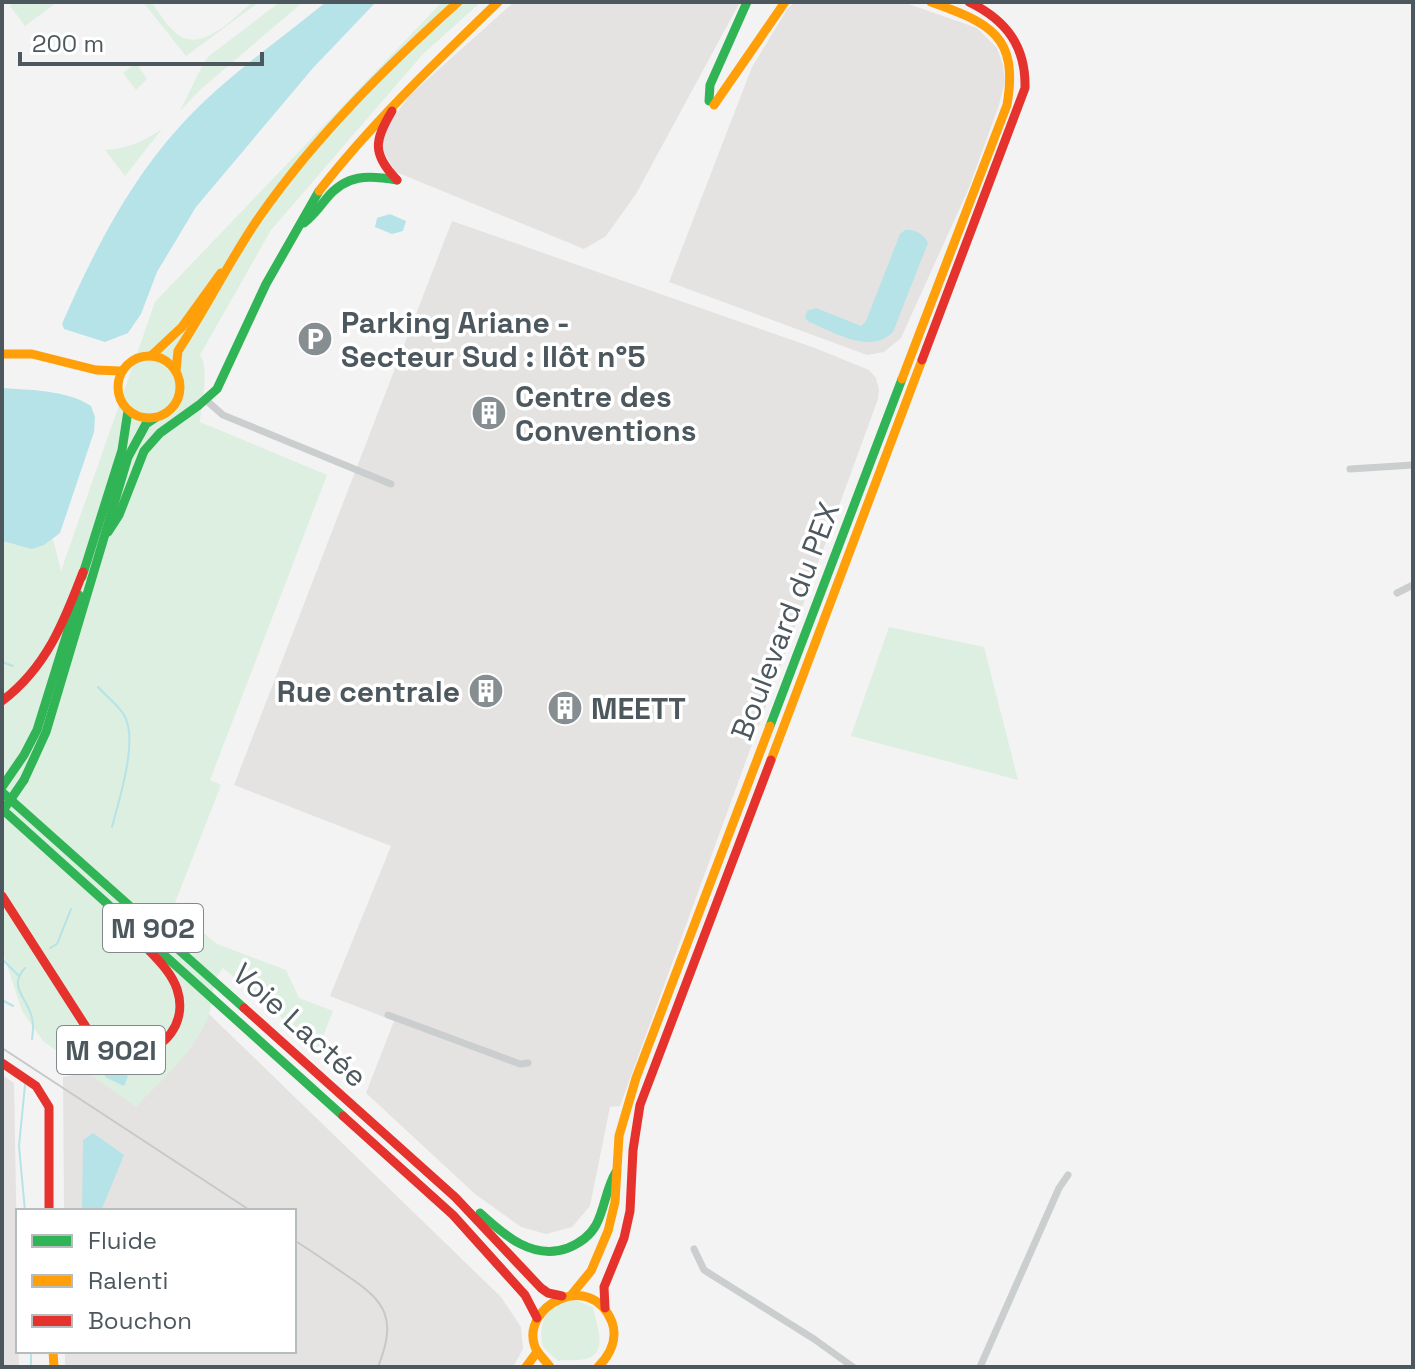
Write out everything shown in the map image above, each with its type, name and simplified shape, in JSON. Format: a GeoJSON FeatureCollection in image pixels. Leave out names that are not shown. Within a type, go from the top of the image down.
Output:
{"type":"FeatureCollection","features":[{"type":"Feature","properties":{"kind":"main road"},"geometry":{"type":"LineString","coordinates":[[152,355],[182,327],[289,177],[334,124],[458,2]]}},
{"type":"Feature","properties":{"kind":"main road"},"geometry":{"type":"LineString","coordinates":[[108,532],[150,442],[169,425],[207,401],[221,380],[266,284],[316,195],[351,150],[412,84],[498,2]]}},
{"type":"Feature","properties":{"kind":"main road"},"geometry":{"type":"LineString","coordinates":[[747,2],[710,85],[712,103],[785,2]]}},
{"type":"Feature","properties":{"kind":"main road","name":"Boulevard du PEX"},"geometry":{"type":"LineString","coordinates":[[537,1318],[552,1301],[567,1295],[591,1271],[600,1252],[615,1202],[619,1136],[636,1078],[1007,105],[1012,71],[1008,53],[997,35],[968,15],[931,2]]}},
{"type":"Feature","properties":{"kind":"main road","name":"Boulevard du PEX"},"geometry":{"type":"LineString","coordinates":[[605,1308],[604,1287],[624,1238],[630,1211],[633,1150],[640,1105],[1022,101],[1027,76],[1017,41],[1001,20],[969,2]]}},
{"type":"Feature","properties":{"kind":"main road"},"geometry":{"type":"LineString","coordinates":[[300,226],[348,178],[360,175],[397,180],[380,161],[376,140],[412,84]]}},
{"type":"Feature","properties":{"kind":"main road"},"geometry":{"type":"LineString","coordinates":[[176,370],[178,351],[241,247]]}},
{"type":"Feature","properties":{"kind":"main road"},"geometry":{"type":"LineString","coordinates":[[2,354],[38,355],[96,370],[121,371]]}},
{"type":"Feature","properties":{"kind":"main road"},"geometry":{"type":"LineString","coordinates":[[152,355],[164,359],[176,370],[180,379],[178,399],[165,414],[146,419],[128,411],[122,404],[117,385],[121,371],[129,362],[140,356],[152,355]]}},
{"type":"Feature","properties":{"kind":"main road"},"geometry":{"type":"LineString","coordinates":[[96,370],[117,385]]}},
{"type":"Feature","properties":{"kind":"main road"},"geometry":{"type":"LineString","coordinates":[[2,701],[30,678],[59,633],[83,572],[122,450],[128,411]]}},
{"type":"Feature","properties":{"kind":"main road"},"geometry":{"type":"LineString","coordinates":[[2,810],[24,780],[46,732],[128,457],[140,433],[155,418]]}},
{"type":"Feature","properties":{"kind":"main road"},"geometry":{"type":"LineString","coordinates":[[2,789],[31,742],[44,710],[83,572]]}},
{"type":"Feature","properties":{"kind":"main road","name":"Voie Lactée"},"geometry":{"type":"LineString","coordinates":[[2,789],[455,1197],[541,1288],[548,1293],[596,1300],[605,1308]]}},
{"type":"Feature","properties":{"kind":"main road","name":"Voie Lactée"},"geometry":{"type":"LineString","coordinates":[[2,810],[453,1215],[525,1295],[537,1318]]}},
{"type":"Feature","properties":{"kind":"main road","name":"M 902l"},"geometry":{"type":"LineString","coordinates":[[2,896],[95,1041],[105,1048],[138,1055],[159,1045],[172,1031],[180,1011],[179,991],[166,970],[135,936],[135,928]]}},
{"type":"Feature","properties":{"kind":"main road"},"geometry":{"type":"LineString","coordinates":[[2,1063],[36,1086],[49,1107],[49,1209]]}},
{"type":"Feature","properties":{"kind":"main road"},"geometry":{"type":"LineString","coordinates":[[410,1156],[453,1187],[514,1242],[530,1250],[550,1253],[580,1243],[594,1228],[602,1211],[607,1184],[616,1172]]}},
{"type":"Feature","properties":{"kind":"main road"},"geometry":{"type":"LineString","coordinates":[[598,1367],[614,1344],[611,1319],[605,1308]]}},
{"type":"Feature","properties":{"kind":"main road"},"geometry":{"type":"LineString","coordinates":[[537,1318],[534,1329],[537,1352],[550,1367]]}},
{"type":"Feature","properties":{"kind":"main road"},"geometry":{"type":"LineString","coordinates":[[526,1367],[537,1352]]}},
{"type":"Feature","properties":{"kind":"street"},"geometry":{"type":"LineString","coordinates":[[207,401],[223,415],[391,484]]}},
{"type":"Feature","properties":{"kind":"street"},"geometry":{"type":"LineString","coordinates":[[1350,469],[1413,465]]}},
{"type":"Feature","properties":{"kind":"street"},"geometry":{"type":"LineString","coordinates":[[1397,593],[1413,585]]}},
{"type":"Feature","properties":{"kind":"street"},"geometry":{"type":"LineString","coordinates":[[388,1015],[520,1064],[528,1063]]}},
{"type":"Feature","properties":{"kind":"street"},"geometry":{"type":"LineString","coordinates":[[980,1367],[1059,1188],[1068,1175]]}},
{"type":"Feature","properties":{"kind":"street"},"geometry":{"type":"LineString","coordinates":[[694,1249],[704,1270],[853,1367]]}},
{"type":"Feature","properties":{"kind":"shaded area"},"geometry":{"type":"Polygon","coordinates":[[[514,2],[740,2],[636,194],[606,236],[584,249],[396,172],[381,148],[385,129],[410,95],[514,2]]]}},
{"type":"Feature","properties":{"kind":"shaded area"},"geometry":{"type":"Polygon","coordinates":[[[795,2],[903,2],[977,28],[997,48],[1003,65],[1005,81],[999,105],[968,190],[901,338],[884,352],[867,355],[669,282],[752,67],[788,8],[795,2]]]}},
{"type":"Feature","properties":{"kind":"shaded area"},"geometry":{"type":"Polygon","coordinates":[[[452,221],[815,348],[869,370],[876,378],[879,390],[620,1106],[610,1107],[590,1206],[572,1227],[546,1234],[521,1227],[475,1194],[366,1093],[394,1021],[330,996],[391,846],[234,785],[452,221]]]}},
{"type":"Feature","properties":{"kind":"shaded area"},"geometry":{"type":"Polygon","coordinates":[[[209,1014],[501,1297],[521,1327],[523,1349],[513,1367],[65,1367],[65,1353],[296,1353],[296,1209],[64,1209],[63,1077],[186,1054],[209,1014]]]}},
{"type":"Feature","properties":{"kind":"shaded area"},"geometry":{"type":"Polygon","coordinates":[[[2,1075],[14,1083],[16,1353],[19,1353],[19,1367],[2,1367],[2,1075]]]}},
{"type":"Feature","properties":{"kind":"green space"},"geometry":{"type":"Polygon","coordinates":[[[12,2],[57,2],[25,26],[10,6],[12,2]]]}},
{"type":"Feature","properties":{"kind":"green space"},"geometry":{"type":"Polygon","coordinates":[[[143,2],[151,2],[176,33],[196,40],[217,31],[253,2],[259,2],[186,56],[143,2]]]}},
{"type":"Feature","properties":{"kind":"green space"},"geometry":{"type":"Polygon","coordinates":[[[280,2],[303,2],[200,90],[180,111],[209,56],[280,2]]]}},
{"type":"Feature","properties":{"kind":"green space"},"geometry":{"type":"Polygon","coordinates":[[[442,2],[481,2],[423,54],[271,230],[200,355],[205,378],[200,422],[327,475],[210,780],[221,785],[173,908],[217,944],[286,970],[299,998],[333,1011],[318,1049],[223,968],[215,984],[209,1014],[196,1040],[136,1107],[43,1041],[22,1011],[2,950],[2,541],[28,546],[53,539],[61,571],[155,302],[442,2]]]}},
{"type":"Feature","properties":{"kind":"green space"},"geometry":{"type":"Polygon","coordinates":[[[136,63],[147,79],[136,90],[123,73],[136,63]]]}},
{"type":"Feature","properties":{"kind":"green space"},"geometry":{"type":"Polygon","coordinates":[[[162,129],[125,176],[105,150],[135,144],[162,129]]]}},
{"type":"Feature","properties":{"kind":"green space"},"geometry":{"type":"Polygon","coordinates":[[[889,627],[984,647],[1018,780],[851,736],[889,627]]]}},
{"type":"Feature","properties":{"kind":"green space"},"geometry":{"type":"Polygon","coordinates":[[[573,1299],[593,1307],[599,1347],[596,1354],[589,1358],[558,1361],[543,1347],[543,1322],[556,1305],[573,1299]]]}},
{"type":"Feature","properties":{"kind":"water"},"geometry":{"type":"Polygon","coordinates":[[[326,2],[376,2],[313,68],[196,207],[157,272],[141,314],[128,333],[105,342],[64,329],[62,324],[99,245],[128,195],[162,147],[215,92],[326,2]]]}},
{"type":"Feature","properties":{"kind":"water"},"geometry":{"type":"Polygon","coordinates":[[[390,214],[406,221],[403,231],[392,234],[375,227],[377,218],[390,214]]]}},
{"type":"Feature","properties":{"kind":"water"},"geometry":{"type":"Polygon","coordinates":[[[905,230],[918,233],[928,243],[893,332],[884,339],[863,342],[840,336],[805,318],[807,311],[816,308],[861,326],[866,321],[900,234],[905,230]]]}},
{"type":"Feature","properties":{"kind":"water"},"geometry":{"type":"Polygon","coordinates":[[[2,388],[71,397],[91,406],[95,417],[94,432],[60,533],[44,545],[32,549],[2,541],[2,388]]]}},
{"type":"Feature","properties":{"kind":"water"},"geometry":{"type":"Polygon","coordinates":[[[109,1067],[128,1076],[124,1086],[105,1077],[105,1070],[109,1067]]]}},
{"type":"Feature","properties":{"kind":"water"},"geometry":{"type":"Polygon","coordinates":[[[93,1133],[124,1155],[102,1209],[82,1209],[83,1140],[93,1133]]]}},
{"type":"Feature","properties":{"kind":"waterway"},"geometry":{"type":"LineString","coordinates":[[2,662],[13,666]]}},
{"type":"Feature","properties":{"kind":"waterway"},"geometry":{"type":"LineString","coordinates":[[98,687],[124,715],[128,726],[129,754],[112,827]]}},
{"type":"Feature","properties":{"kind":"waterway"},"geometry":{"type":"LineString","coordinates":[[50,948],[57,944],[71,909]]}},
{"type":"Feature","properties":{"kind":"waterway"},"geometry":{"type":"LineString","coordinates":[[2,959],[18,975]]}},
{"type":"Feature","properties":{"kind":"waterway"},"geometry":{"type":"LineString","coordinates":[[25,968],[18,987],[32,1018],[32,1039]]}},
{"type":"Feature","properties":{"kind":"waterway"},"geometry":{"type":"LineString","coordinates":[[2,1000],[13,1006]]}},
{"type":"Feature","properties":{"kind":"waterway"},"geometry":{"type":"LineString","coordinates":[[25,1085],[19,1146],[25,1209]]}},
{"type":"Feature","properties":{"kind":"waterway"},"geometry":{"type":"LineString","coordinates":[[31,1353],[31,1367]]}},
{"type":"Feature","properties":{"kind":"tram line"},"geometry":{"type":"LineString","coordinates":[[2,1048],[248,1209]]}},
{"type":"Feature","properties":{"kind":"tram line"},"geometry":{"type":"LineString","coordinates":[[296,1241],[360,1285],[379,1303],[387,1324],[387,1336],[378,1367]]}},
{"type":"Feature","properties":{"kind":"traffic: fast"},"geometry":{"type":"LineString","coordinates":[[709,101],[710,85],[747,2]]}},
{"type":"Feature","properties":{"kind":"traffic: fast"},"geometry":{"type":"LineString","coordinates":[[304,223],[341,185],[367,177],[397,180]]}},
{"type":"Feature","properties":{"kind":"traffic: fast"},"geometry":{"type":"LineString","coordinates":[[108,532],[119,515],[144,451],[160,433],[217,389],[266,284],[319,191]]}},
{"type":"Feature","properties":{"kind":"traffic: fast"},"geometry":{"type":"LineString","coordinates":[[770,726],[902,379]]}},
{"type":"Feature","properties":{"kind":"traffic: fast"},"geometry":{"type":"LineString","coordinates":[[82,577],[122,450],[128,411]]}},
{"type":"Feature","properties":{"kind":"traffic: fast"},"geometry":{"type":"LineString","coordinates":[[24,780],[46,732],[128,457],[146,424],[155,418]]}},
{"type":"Feature","properties":{"kind":"traffic: fast"},"geometry":{"type":"LineString","coordinates":[[2,787],[37,730],[79,595]]}},
{"type":"Feature","properties":{"kind":"traffic: fast"},"geometry":{"type":"LineString","coordinates":[[2,812],[24,780]]}},
{"type":"Feature","properties":{"kind":"traffic: fast"},"geometry":{"type":"LineString","coordinates":[[2,792],[244,1008]]}},
{"type":"Feature","properties":{"kind":"traffic: fast"},"geometry":{"type":"LineString","coordinates":[[2,809],[343,1116]]}},
{"type":"Feature","properties":{"kind":"traffic: fast"},"geometry":{"type":"LineString","coordinates":[[480,1213],[520,1244],[543,1251],[568,1248],[594,1229],[616,1172]]}},
{"type":"Feature","properties":{"kind":"traffic: slow"},"geometry":{"type":"LineString","coordinates":[[176,370],[178,351],[249,232],[304,158],[353,103],[458,2]]}},
{"type":"Feature","properties":{"kind":"traffic: slow"},"geometry":{"type":"LineString","coordinates":[[319,191],[383,117],[498,2]]}},
{"type":"Feature","properties":{"kind":"traffic: slow"},"geometry":{"type":"LineString","coordinates":[[714,105],[785,2]]}},
{"type":"Feature","properties":{"kind":"traffic: slow"},"geometry":{"type":"LineString","coordinates":[[902,379],[1007,105],[1010,82],[1004,48],[996,36],[969,17],[931,2]]}},
{"type":"Feature","properties":{"kind":"traffic: slow"},"geometry":{"type":"LineString","coordinates":[[152,355],[182,327],[221,273]]}},
{"type":"Feature","properties":{"kind":"traffic: slow"},"geometry":{"type":"LineString","coordinates":[[2,354],[32,354],[96,370],[121,371]]}},
{"type":"Feature","properties":{"kind":"traffic: slow"},"geometry":{"type":"LineString","coordinates":[[143,356],[155,356],[171,365],[178,375],[180,387],[178,399],[171,409],[155,418],[143,418],[123,404],[118,393],[118,381],[132,361],[143,356]]}},
{"type":"Feature","properties":{"kind":"traffic: slow"},"geometry":{"type":"LineString","coordinates":[[771,760],[922,360]]}},
{"type":"Feature","properties":{"kind":"traffic: slow"},"geometry":{"type":"LineString","coordinates":[[572,1294],[591,1271],[608,1231],[615,1202],[619,1136],[636,1078],[770,726]]}},
{"type":"Feature","properties":{"kind":"traffic: slow"},"geometry":{"type":"LineString","coordinates":[[550,1367],[535,1347],[533,1332],[547,1307],[560,1299],[574,1296],[589,1298],[602,1306],[612,1322],[612,1346],[598,1367]]}},
{"type":"Feature","properties":{"kind":"traffic: slow"},"geometry":{"type":"LineString","coordinates":[[526,1367],[537,1352]]}},
{"type":"Feature","properties":{"kind":"traffic: slow"},"geometry":{"type":"LineString","coordinates":[[53,1353],[54,1367]]}},
{"type":"Feature","properties":{"kind":"traffic: jam"},"geometry":{"type":"LineString","coordinates":[[922,360],[1025,88],[1022,59],[1011,36],[994,17],[969,2]]}},
{"type":"Feature","properties":{"kind":"traffic: jam"},"geometry":{"type":"LineString","coordinates":[[392,111],[378,147],[383,162],[397,180]]}},
{"type":"Feature","properties":{"kind":"traffic: jam"},"geometry":{"type":"LineString","coordinates":[[2,701],[42,659],[61,626],[83,572]]}},
{"type":"Feature","properties":{"kind":"traffic: jam"},"geometry":{"type":"LineString","coordinates":[[605,1308],[604,1287],[624,1238],[630,1211],[633,1150],[640,1105],[771,760]]}},
{"type":"Feature","properties":{"kind":"traffic: jam"},"geometry":{"type":"LineString","coordinates":[[2,896],[95,1041],[121,1052],[143,1052],[154,1048],[171,1033],[179,1013],[180,1001],[171,976],[143,944]]}},
{"type":"Feature","properties":{"kind":"traffic: jam"},"geometry":{"type":"LineString","coordinates":[[244,1008],[455,1197],[541,1288],[562,1296]]}},
{"type":"Feature","properties":{"kind":"traffic: jam"},"geometry":{"type":"LineString","coordinates":[[2,1063],[36,1086],[49,1107],[49,1209]]}},
{"type":"Feature","properties":{"kind":"traffic: jam"},"geometry":{"type":"LineString","coordinates":[[343,1116],[453,1215],[525,1295],[537,1318]]}},
{"type":"Feature","properties":{"kind":"place","name":"Parking Ariane - Secteur Sud : Ilôt n°5"},"geometry":{"type":"Point","coordinates":[315,339]}},
{"type":"Feature","properties":{"kind":"place","name":"Centre des Conventions"},"geometry":{"type":"Point","coordinates":[489,413]}},
{"type":"Feature","properties":{"kind":"place","name":"Rue centrale"},"geometry":{"type":"Point","coordinates":[486,691]}},
{"type":"Feature","properties":{"kind":"place","name":"MEETT"},"geometry":{"type":"Point","coordinates":[565,708]}}]}
